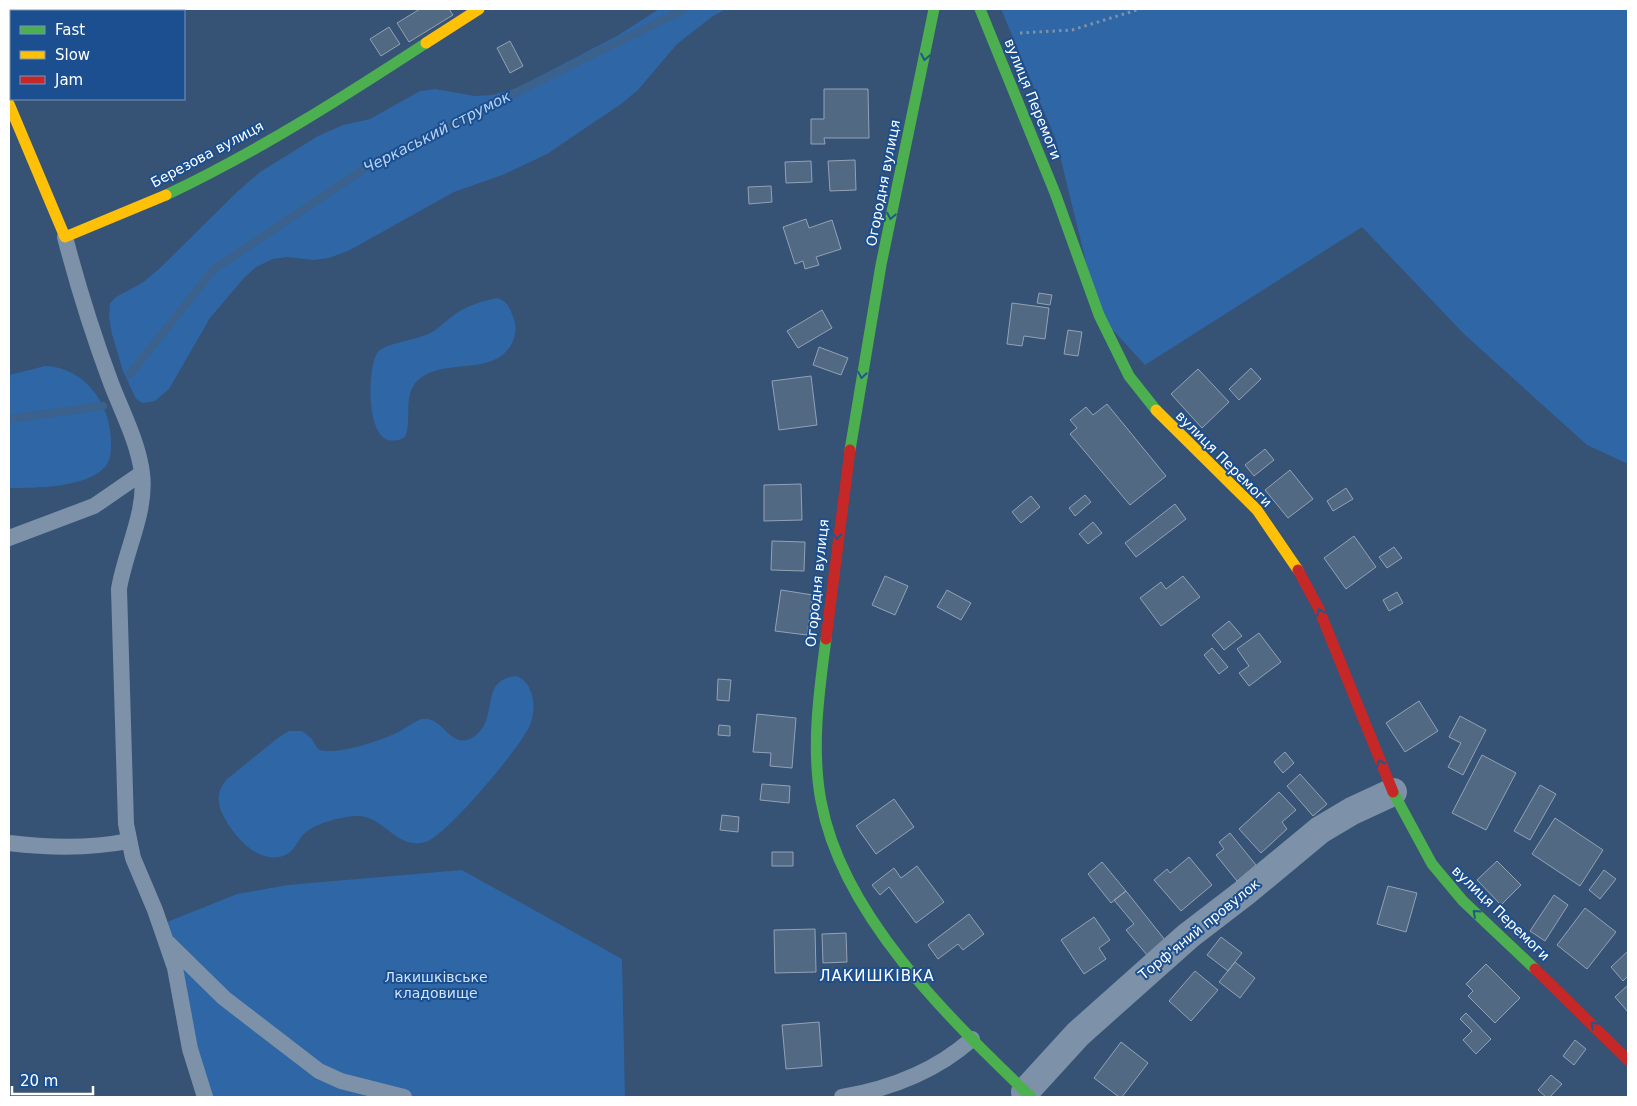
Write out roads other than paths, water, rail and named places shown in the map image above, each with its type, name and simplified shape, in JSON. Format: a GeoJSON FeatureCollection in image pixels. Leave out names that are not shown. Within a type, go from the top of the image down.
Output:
{"type":"FeatureCollection","features":[{"type":"Feature","properties":{"kind":"street","name":"Березова вулиця"},"geometry":{"type":"LineString","coordinates":[[65,237],[114,219],[228,162],[369,80],[477,9]]}},
{"type":"Feature","properties":{"kind":"street","name":"Огородня вулиця"},"geometry":{"type":"LineString","coordinates":[[934,9],[890,220],[847,460],[825,648],[816,767],[826,824],[842,864],[863,905],[911,971],[972,1039],[1028,1095]]}},
{"type":"Feature","properties":{"kind":"street","name":"вулиця Перемоги"},"geometry":{"type":"LineString","coordinates":[[980,9],[1054,193],[1099,315],[1118,357],[1139,390],[1163,419],[1257,510],[1292,559],[1318,606],[1393,792],[1418,843],[1447,884],[1628,1060]]}},
{"type":"Feature","properties":{"kind":"street"},"geometry":{"type":"LineString","coordinates":[[9,104],[65,237]]}},
{"type":"Feature","properties":{"kind":"street","name":"Торф'яний провулок"},"geometry":{"type":"LineString","coordinates":[[1028,1095],[1078,1034],[1188,936],[1244,893],[1320,830],[1352,811],[1393,792]]}},
{"type":"Feature","properties":{"kind":"lane"},"geometry":{"type":"LineString","coordinates":[[65,237],[95,340],[132,436],[142,473],[140,505],[122,569],[119,589],[124,792],[129,841],[133,858],[175,968],[190,1049],[205,1097]]}},
{"type":"Feature","properties":{"kind":"lane"},"geometry":{"type":"LineString","coordinates":[[9,538],[94,506],[142,473]]}},
{"type":"Feature","properties":{"kind":"lane"},"geometry":{"type":"LineString","coordinates":[[9,842],[45,847],[85,848],[129,841]]}},
{"type":"Feature","properties":{"kind":"lane"},"geometry":{"type":"LineString","coordinates":[[166,942],[224,998],[319,1071],[341,1081],[404,1097]]}},
{"type":"Feature","properties":{"kind":"lane"},"geometry":{"type":"LineString","coordinates":[[842,1097],[871,1091],[932,1068],[954,1055],[972,1039]]}},
{"type":"Feature","properties":{"kind":"waterway","name":"Черкаський струмок"},"geometry":{"type":"LineString","coordinates":[[130,374],[214,269],[371,164],[685,9]]}},
{"type":"Feature","properties":{"kind":"waterway","name":"Черкаський струмок"},"geometry":{"type":"LineString","coordinates":[[9,419],[103,406]]}},
{"type":"Feature","properties":{"kind":"district","name":"ЛАКИШКІВКА"},"geometry":{"type":"Point","coordinates":[877,976]}},
{"type":"Feature","properties":{"kind":"park label","name":"Лакишківське кладовище"},"geometry":{"type":"Point","coordinates":[436,986]}}]}
